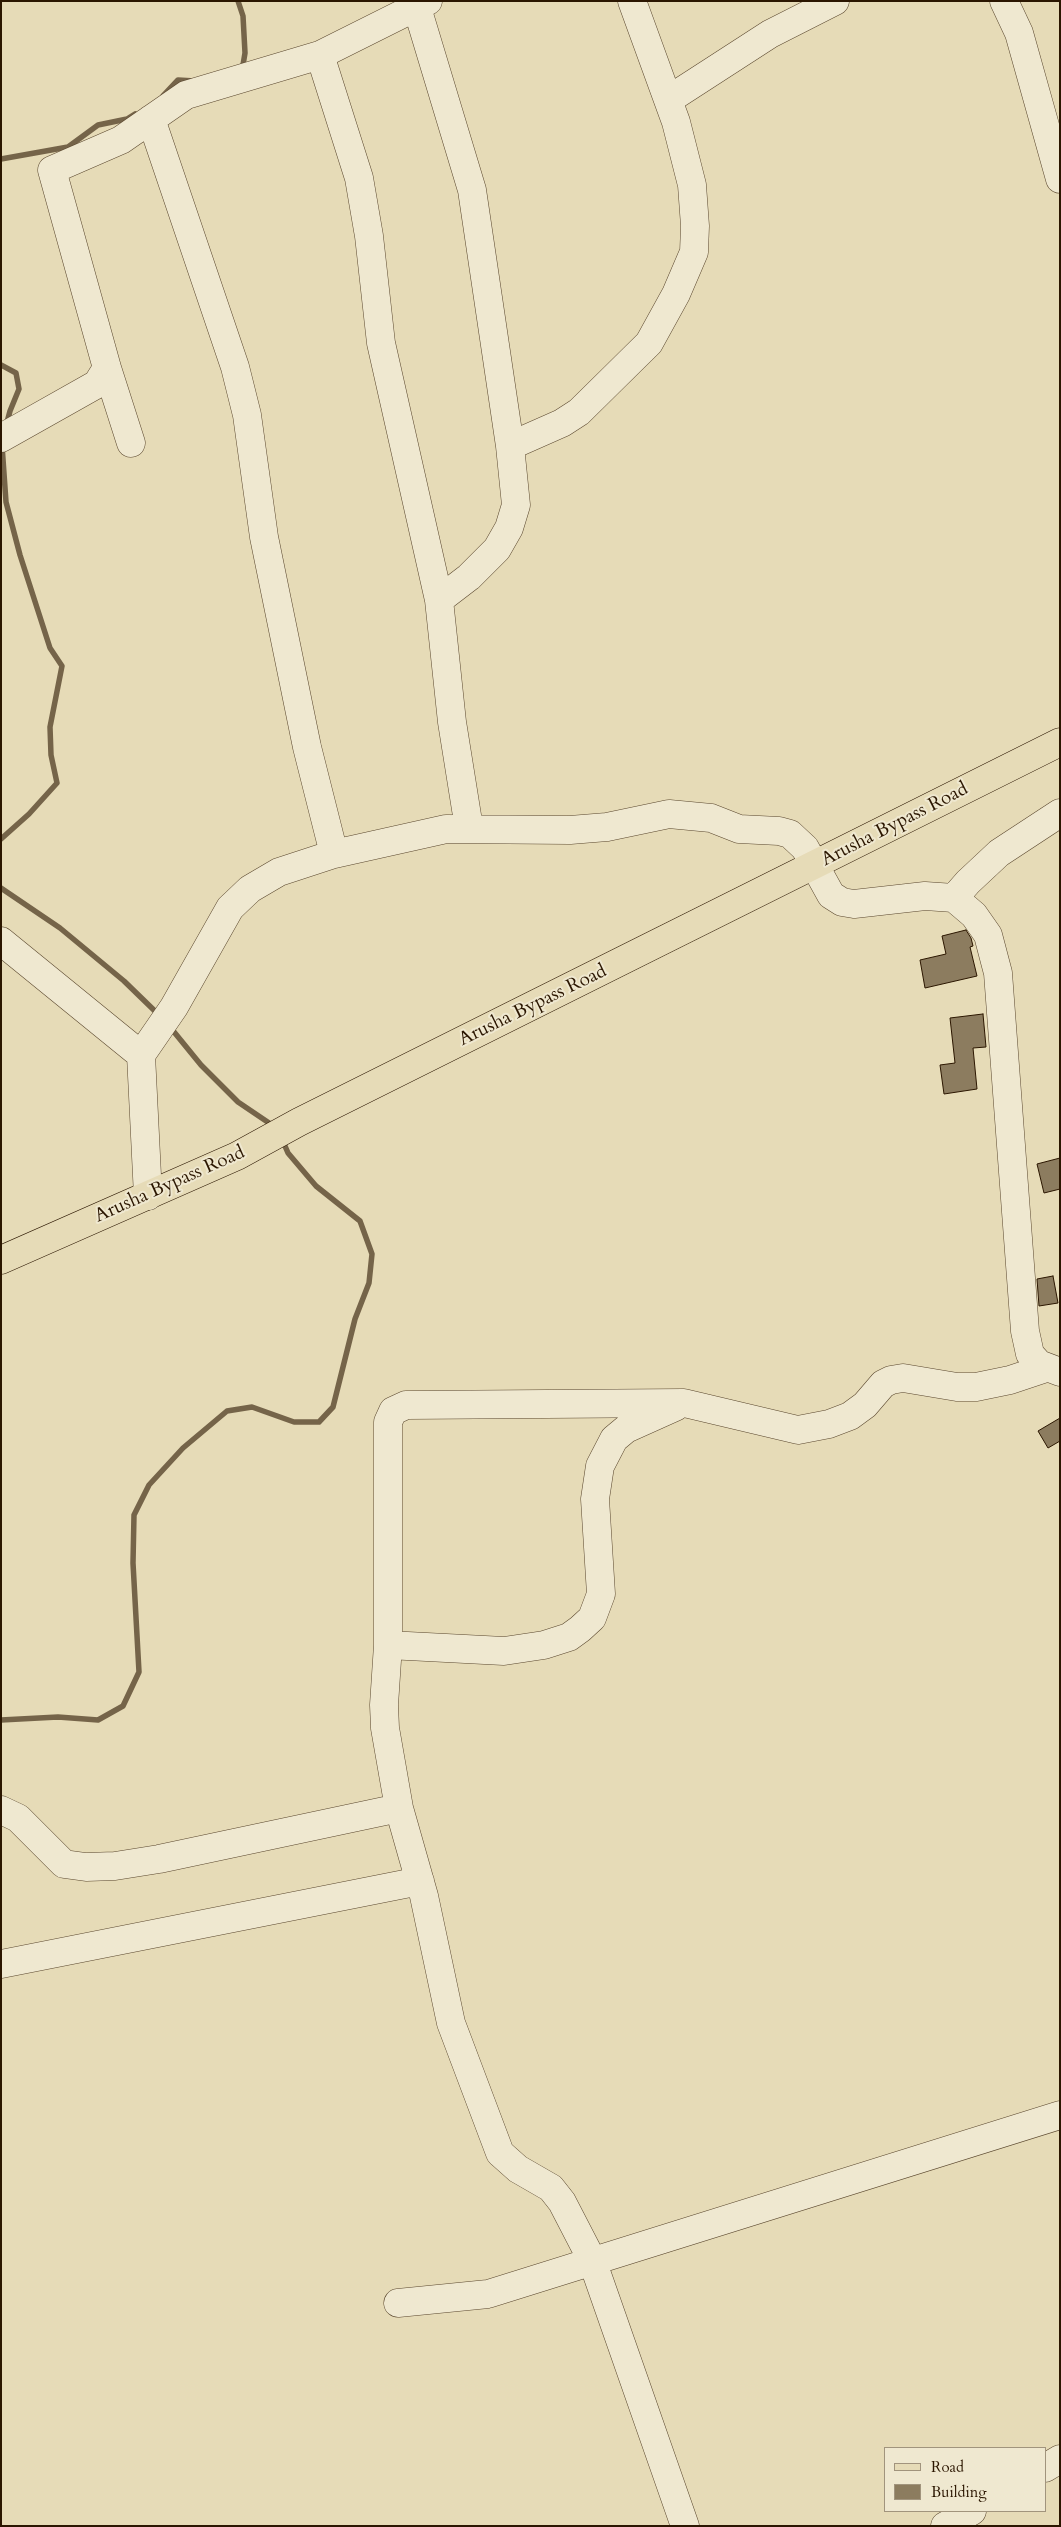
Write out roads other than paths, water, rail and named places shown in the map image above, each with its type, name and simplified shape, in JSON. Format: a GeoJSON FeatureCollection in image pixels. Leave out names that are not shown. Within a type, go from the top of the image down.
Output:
{"type":"FeatureCollection","features":[{"type":"Feature","properties":{"kind":"main road","name":"Arusha Bypass Road"},"geometry":{"type":"LineString","coordinates":[[1,1260],[238,1156],[299,1122],[1060,742]]}},
{"type":"Feature","properties":{"kind":"street"},"geometry":{"type":"LineString","coordinates":[[510,446],[562,423],[579,412],[650,343],[676,294],[694,252],[695,226],[692,185],[676,122],[632,1]]}},
{"type":"Feature","properties":{"kind":"street"},"geometry":{"type":"LineString","coordinates":[[668,100],[770,34],[835,1]]}},
{"type":"Feature","properties":{"kind":"street"},"geometry":{"type":"LineString","coordinates":[[1004,1],[1019,33],[1060,178]]}},
{"type":"Feature","properties":{"kind":"street"},"geometry":{"type":"LineString","coordinates":[[131,443],[107,368],[52,170],[121,140],[186,95],[320,55],[420,3],[472,190],[510,446],[516,506],[509,528],[497,549],[469,576],[439,600]]}},
{"type":"Feature","properties":{"kind":"street"},"geometry":{"type":"LineString","coordinates":[[320,55],[359,178],[369,236],[381,343],[439,600],[452,722],[468,828]]}},
{"type":"Feature","properties":{"kind":"street"},"geometry":{"type":"LineString","coordinates":[[150,120],[235,367],[247,415],[264,537],[307,747],[334,854]]}},
{"type":"Feature","properties":{"kind":"street"},"geometry":{"type":"LineString","coordinates":[[1,438],[97,384],[107,368]]}},
{"type":"Feature","properties":{"kind":"street"},"geometry":{"type":"LineString","coordinates":[[954,898],[999,853],[1060,813]]}},
{"type":"Feature","properties":{"kind":"street"},"geometry":{"type":"LineString","coordinates":[[148,1196],[141,1055],[174,1007],[230,908],[250,889],[279,872],[334,854],[421,832],[468,828],[570,830],[607,828],[670,814],[696,815],[739,830],[779,831],[790,834],[800,842],[831,895],[842,902],[854,904],[925,896],[954,898],[982,924],[988,935],[998,973],[1025,1331],[1030,1354],[1039,1364],[1053,1370]]}},
{"type":"Feature","properties":{"kind":"street"},"geometry":{"type":"LineString","coordinates":[[1,941],[141,1055]]}},
{"type":"Feature","properties":{"kind":"street"},"geometry":{"type":"LineString","coordinates":[[685,2526],[592,2260],[562,2202],[551,2188],[518,2169],[500,2153],[451,2023],[420,1881],[399,1808],[385,1728],[384,1705],[388,1646],[388,1422],[393,1410],[406,1405],[684,1403],[798,1430],[829,1424],[850,1416],[864,1405],[883,1384],[891,1380],[903,1378],[957,1387],[976,1387],[1053,1370]]}},
{"type":"Feature","properties":{"kind":"street"},"geometry":{"type":"LineString","coordinates":[[388,1646],[504,1651],[544,1645],[569,1637],[580,1630],[592,1618],[601,1594],[595,1499],[600,1466],[607,1449],[614,1439],[626,1429],[684,1403]]}},
{"type":"Feature","properties":{"kind":"street"},"geometry":{"type":"LineString","coordinates":[[1,1810],[18,1818],[64,1864],[86,1867],[115,1866],[159,1859],[399,1808]]}},
{"type":"Feature","properties":{"kind":"street"},"geometry":{"type":"LineString","coordinates":[[1,1964],[420,1881]]}},
{"type":"Feature","properties":{"kind":"street"},"geometry":{"type":"LineString","coordinates":[[398,2303],[488,2294],[1060,2115]]}},
{"type":"Feature","properties":{"kind":"street"},"geometry":{"type":"LineString","coordinates":[[1046,2467],[1060,2460]]}},
{"type":"Feature","properties":{"kind":"street"},"geometry":{"type":"LineString","coordinates":[[945,2526],[970,2512]]}},
{"type":"Feature","properties":{"kind":"waterway"},"geometry":{"type":"LineString","coordinates":[[238,1],[243,16],[245,53],[242,71]]}},
{"type":"Feature","properties":{"kind":"waterway"},"geometry":{"type":"LineString","coordinates":[[163,96],[178,80],[195,81]]}},
{"type":"Feature","properties":{"kind":"waterway"},"geometry":{"type":"LineString","coordinates":[[1,159],[68,147],[98,125],[127,119],[135,114]]}},
{"type":"Feature","properties":{"kind":"waterway"},"geometry":{"type":"LineString","coordinates":[[1,365],[16,373],[19,389],[6,426]]}},
{"type":"Feature","properties":{"kind":"waterway"},"geometry":{"type":"LineString","coordinates":[[1,839],[29,814],[57,783],[51,755],[50,727],[62,666],[50,648],[20,555],[6,502],[2,445]]}},
{"type":"Feature","properties":{"kind":"waterway"},"geometry":{"type":"LineString","coordinates":[[1,888],[60,928],[124,981],[159,1015]]}},
{"type":"Feature","properties":{"kind":"waterway"},"geometry":{"type":"LineString","coordinates":[[170,1027],[201,1065],[238,1102],[275,1127]]}},
{"type":"Feature","properties":{"kind":"waterway"},"geometry":{"type":"LineString","coordinates":[[1,1720],[58,1717],[98,1720],[123,1706],[139,1672],[133,1563],[134,1515],[149,1485],[183,1448],[227,1411],[252,1407],[294,1422],[319,1422],[333,1407],[355,1319],[369,1283],[372,1254],[360,1221],[316,1186],[288,1153],[282,1139]]}}]}
